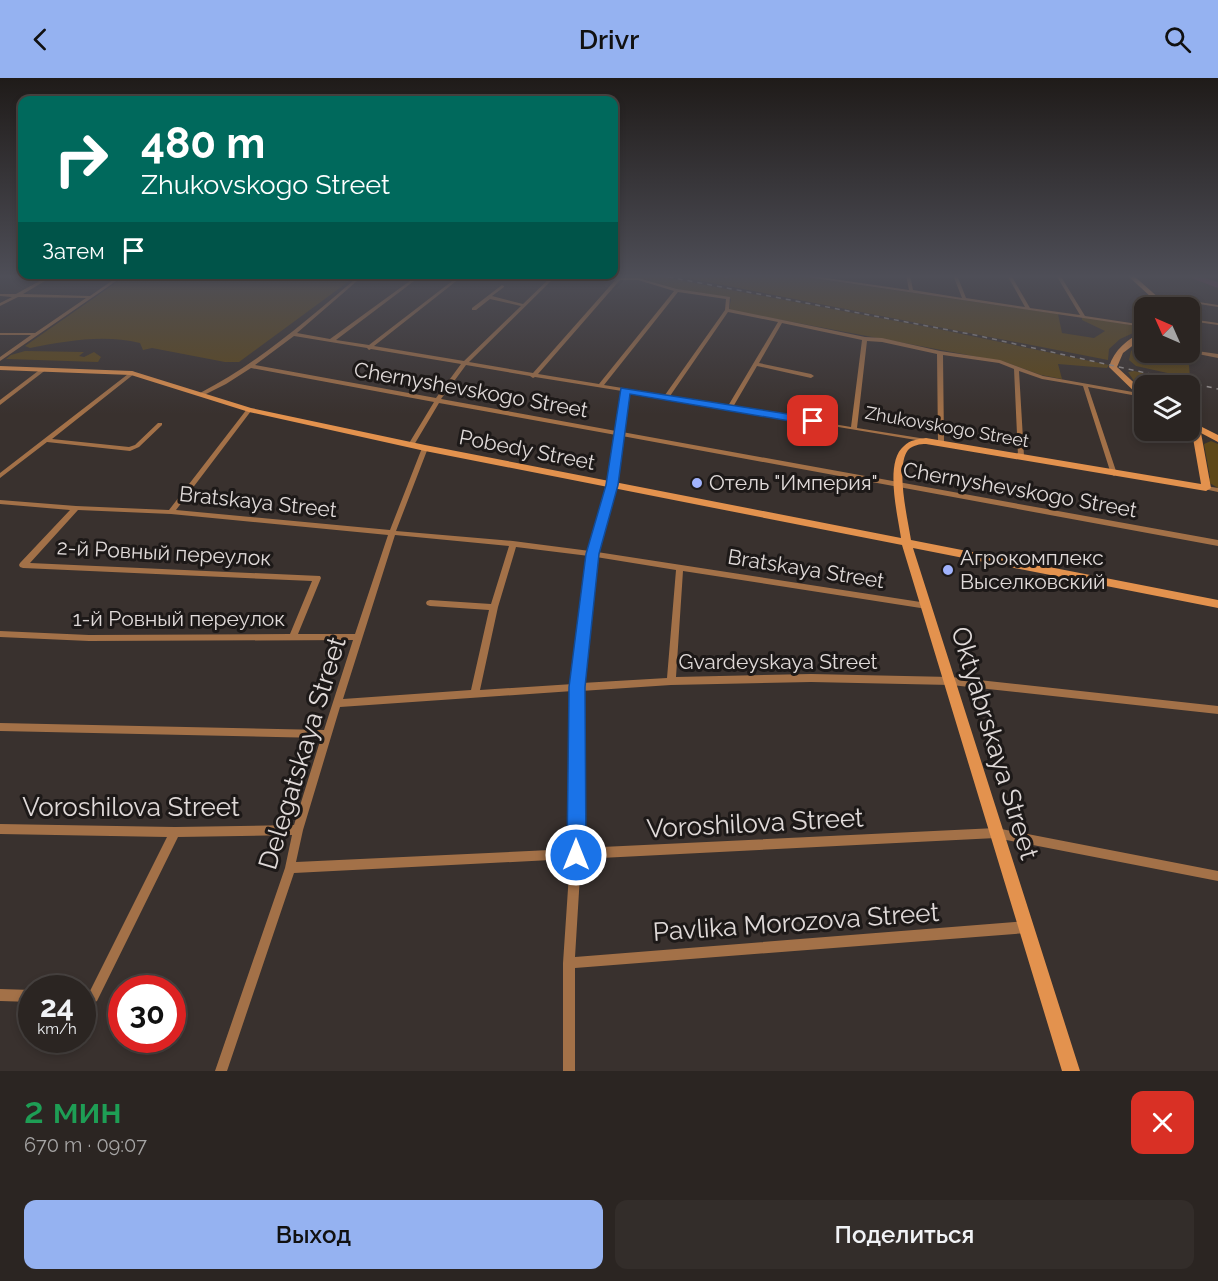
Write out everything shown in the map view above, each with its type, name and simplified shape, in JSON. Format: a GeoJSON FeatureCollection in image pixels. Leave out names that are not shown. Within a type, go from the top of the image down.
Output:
{"type":"FeatureCollection","features":[{"type":"Feature","properties":{"kind":"street"},"geometry":{"type":"LineString","coordinates":[[0,359],[55,321]]}},
{"type":"Feature","properties":{"kind":"street"},"geometry":{"type":"LineString","coordinates":[[202,394],[224,384],[307,321]]}},
{"type":"Feature","properties":{"kind":"street"},"geometry":{"type":"LineString","coordinates":[[331,341],[358,321]]}},
{"type":"Feature","properties":{"kind":"street"},"geometry":{"type":"LineString","coordinates":[[369,348],[403,321]]}},
{"type":"Feature","properties":{"kind":"street"},"geometry":{"type":"LineString","coordinates":[[411,445],[438,400],[465,363],[507,321]]}},
{"type":"Feature","properties":{"kind":"street"},"geometry":{"type":"LineString","coordinates":[[533,376],[581,321]]}},
{"type":"Feature","properties":{"kind":"street"},"geometry":{"type":"LineString","coordinates":[[600,386],[652,321]]}},
{"type":"Feature","properties":{"kind":"street"},"geometry":{"type":"LineString","coordinates":[[667,397],[719,321]]}},
{"type":"Feature","properties":{"kind":"street"},"geometry":{"type":"LineString","coordinates":[[730,407],[782,321]]}},
{"type":"Feature","properties":{"kind":"street"},"geometry":{"type":"LineString","coordinates":[[784,321],[939,353],[1000,362],[1042,377],[1134,393]]}},
{"type":"Feature","properties":{"kind":"street"},"geometry":{"type":"LineString","coordinates":[[1116,321],[1134,324]]}},
{"type":"Feature","properties":{"kind":"street"},"geometry":{"type":"LineString","coordinates":[[1200,321],[1218,324]]}},
{"type":"Feature","properties":{"kind":"street"},"geometry":{"type":"LineString","coordinates":[[0,334],[37,334]]}},
{"type":"Feature","properties":{"kind":"street","name":"Zhukovskogo Street"},"geometry":{"type":"LineString","coordinates":[[292,334],[1218,490]]}},
{"type":"Feature","properties":{"kind":"street"},"geometry":{"type":"LineString","coordinates":[[854,429],[865,339]]}},
{"type":"Feature","properties":{"kind":"street"},"geometry":{"type":"LineString","coordinates":[[1134,339],[1129,341],[1114,361],[1113,367],[1134,386]]}},
{"type":"Feature","properties":{"kind":"street"},"geometry":{"type":"LineString","coordinates":[[939,353],[941,442]]}},
{"type":"Feature","properties":{"kind":"street"},"geometry":{"type":"LineString","coordinates":[[1200,353],[1218,356]]}},
{"type":"Feature","properties":{"kind":"street"},"geometry":{"type":"LineString","coordinates":[[756,364],[811,376]]}},
{"type":"Feature","properties":{"kind":"street","name":"Chernyshevskogo Street"},"geometry":{"type":"LineString","coordinates":[[249,366],[1218,543]]}},
{"type":"Feature","properties":{"kind":"street","name":"Pobedy Street"},"geometry":{"type":"LineString","coordinates":[[0,368],[132,373],[249,410],[424,448],[1218,604]]}},
{"type":"Feature","properties":{"kind":"street"},"geometry":{"type":"LineString","coordinates":[[0,403],[44,369]]}},
{"type":"Feature","properties":{"kind":"street"},"geometry":{"type":"LineString","coordinates":[[1016,369],[1022,456]]}},
{"type":"Feature","properties":{"kind":"street"},"geometry":{"type":"LineString","coordinates":[[0,476],[132,373]]}},
{"type":"Feature","properties":{"kind":"street"},"geometry":{"type":"LineString","coordinates":[[1084,385],[1114,474]]}},
{"type":"Feature","properties":{"kind":"street"},"geometry":{"type":"LineString","coordinates":[[569,1071],[569,963],[576,855],[577,687],[593,554],[612,485],[625,391]]}},
{"type":"Feature","properties":{"kind":"street"},"geometry":{"type":"LineString","coordinates":[[171,512],[249,410]]}},
{"type":"Feature","properties":{"kind":"street"},"geometry":{"type":"LineString","coordinates":[[46,440],[130,449],[137,446],[160,424]]}},
{"type":"Feature","properties":{"kind":"street"},"geometry":{"type":"LineString","coordinates":[[1200,428],[1218,439]]}},
{"type":"Feature","properties":{"kind":"street","name":"Oktyabrskaya Street"},"geometry":{"type":"LineString","coordinates":[[926,441],[912,444],[904,450],[899,460],[899,485],[907,543],[1071,1071]]}},
{"type":"Feature","properties":{"kind":"street"},"geometry":{"type":"LineString","coordinates":[[1196,441],[1206,488]]}},
{"type":"Feature","properties":{"kind":"street","name":"Delegatskaya Street"},"geometry":{"type":"LineString","coordinates":[[220,1071],[290,868],[298,830],[327,734],[392,533],[424,448]]}},
{"type":"Feature","properties":{"kind":"street","name":"Bratskaya Street"},"geometry":{"type":"LineString","coordinates":[[0,502],[171,512],[513,544],[680,567],[927,606]]}},
{"type":"Feature","properties":{"kind":"street","name":"2-й Ровный переулок"},"geometry":{"type":"LineString","coordinates":[[76,508],[23,565],[317,578],[293,637]]}},
{"type":"Feature","properties":{"kind":"street"},"geometry":{"type":"LineString","coordinates":[[475,694],[494,607],[513,544]]}},
{"type":"Feature","properties":{"kind":"street"},"geometry":{"type":"LineString","coordinates":[[671,681],[680,567]]}},
{"type":"Feature","properties":{"kind":"street"},"geometry":{"type":"LineString","coordinates":[[430,603],[494,607]]}},
{"type":"Feature","properties":{"kind":"street","name":"1-й Ровный переулок"},"geometry":{"type":"LineString","coordinates":[[0,634],[89,638],[359,637]]}},
{"type":"Feature","properties":{"kind":"street","name":"Gvardeyskaya Street"},"geometry":{"type":"LineString","coordinates":[[338,703],[671,681],[811,678],[951,681],[1218,710]]}},
{"type":"Feature","properties":{"kind":"street"},"geometry":{"type":"LineString","coordinates":[[0,727],[327,734]]}},
{"type":"Feature","properties":{"kind":"street","name":"Voroshilova Street"},"geometry":{"type":"LineString","coordinates":[[0,829],[175,832],[298,830]]}},
{"type":"Feature","properties":{"kind":"street"},"geometry":{"type":"LineString","coordinates":[[96,991],[175,832]]}},
{"type":"Feature","properties":{"kind":"street","name":"Voroshilova Street"},"geometry":{"type":"LineString","coordinates":[[290,868],[996,833],[1218,876]]}},
{"type":"Feature","properties":{"kind":"street","name":"Pavlika Morozova Street"},"geometry":{"type":"LineString","coordinates":[[569,963],[1027,927]]}},
{"type":"Feature","properties":{"kind":"street"},"geometry":{"type":"LineString","coordinates":[[0,995],[18,996]]}},
{"type":"Feature","properties":{"kind":"shaded area"},"geometry":{"type":"Polygon","coordinates":[[[60,321],[294,321],[239,362],[225,362],[152,348],[143,350],[140,343],[126,340],[98,339],[30,348],[25,346],[60,321]]]}},
{"type":"Feature","properties":{"kind":"shaded area"},"geometry":{"type":"Polygon","coordinates":[[[789,321],[897,321],[1109,365],[1107,368],[1058,364],[1062,379],[1041,375],[1005,362],[789,321]]]}},
{"type":"Feature","properties":{"kind":"shaded area"},"geometry":{"type":"Polygon","coordinates":[[[909,321],[1060,321],[1062,333],[1094,338],[1105,331],[1085,321],[1109,321],[1134,326],[1134,333],[1120,339],[1109,349],[1108,360],[909,321]]]}},
{"type":"Feature","properties":{"kind":"shaded area"},"geometry":{"type":"Polygon","coordinates":[[[1134,348],[1134,363],[1189,363],[1190,375],[1176,375],[1136,366],[1129,360],[1134,348]]]}},
{"type":"Feature","properties":{"kind":"shaded area"},"geometry":{"type":"Polygon","coordinates":[[[25,351],[84,352],[79,356],[84,357],[94,352],[101,357],[98,362],[6,359],[25,351]]]}},
{"type":"Feature","properties":{"kind":"shaded area"},"geometry":{"type":"Polygon","coordinates":[[[1128,372],[1152,375],[1134,375],[1134,381],[1128,372]]]}},
{"type":"Feature","properties":{"kind":"shaded area"},"geometry":{"type":"Polygon","coordinates":[[[1211,441],[1218,444],[1218,488],[1208,482],[1210,477],[1204,444],[1211,441]]]}},
{"type":"Feature","properties":{"kind":"railway"},"geometry":{"type":"LineString","coordinates":[[903,321],[1218,389]]}},
{"type":"Feature","properties":{"kind":"place","name":"Отель \"Империя\""},"geometry":{"type":"Point","coordinates":[697,483]}},
{"type":"Feature","properties":{"kind":"place","name":"Агрокомплекс Выселковский"},"geometry":{"type":"Point","coordinates":[948,570]}},
{"type":"Feature","properties":{"kind":"route"},"geometry":{"type":"LineString","coordinates":[[576,855],[577,687],[593,554],[612,485],[625,391],[813,421]]}}]}
